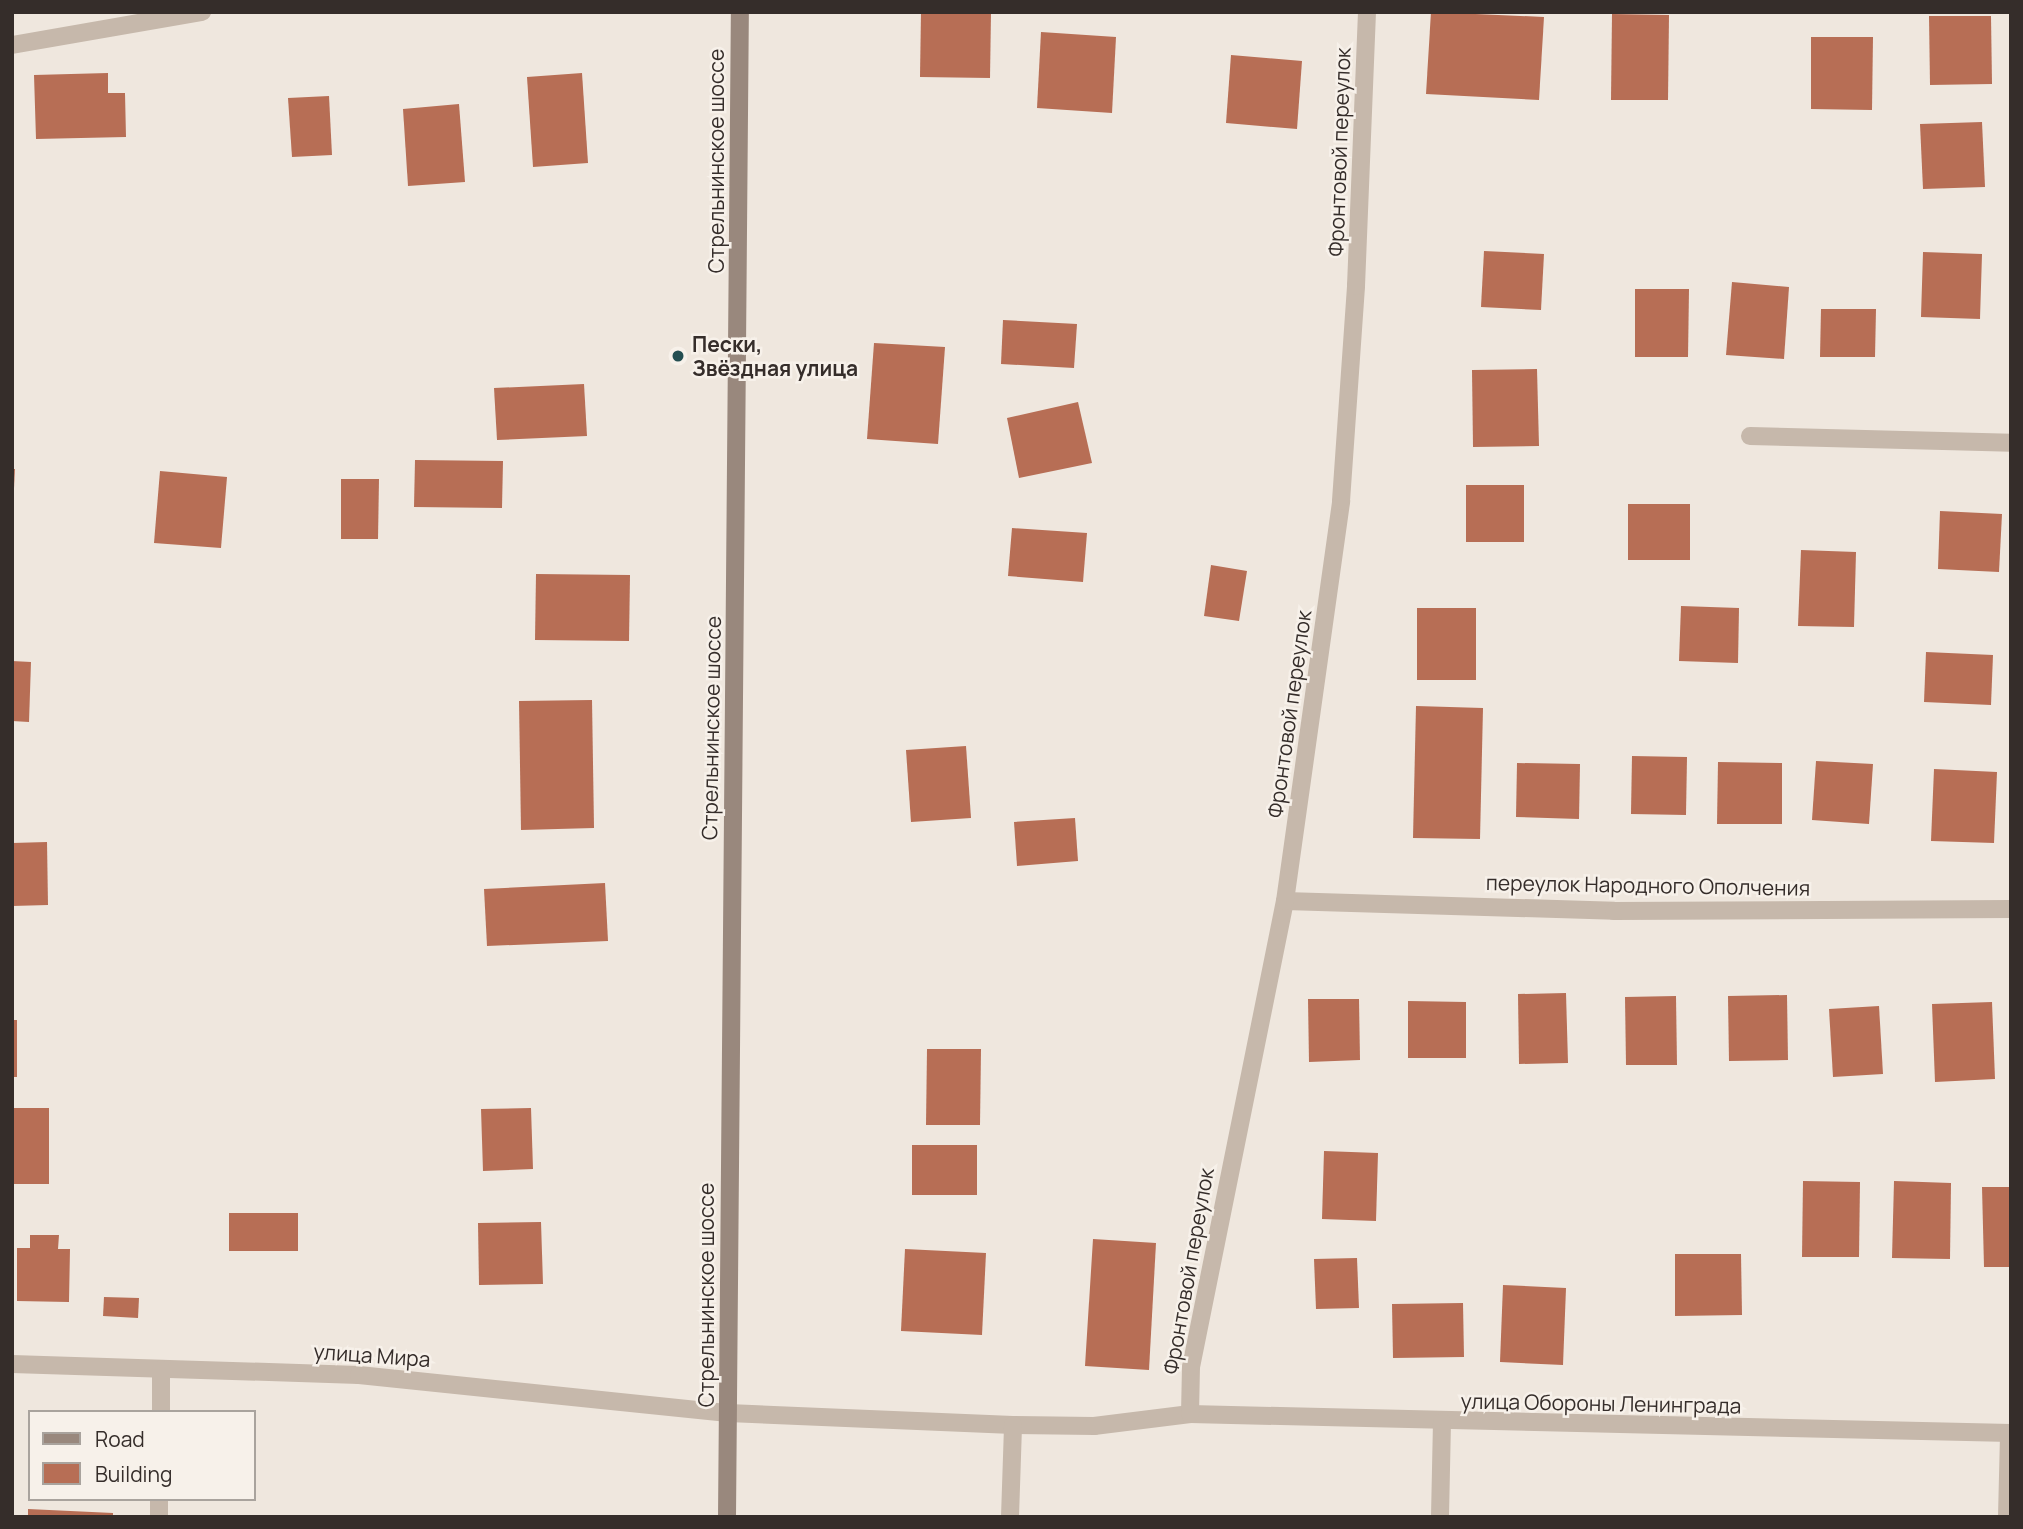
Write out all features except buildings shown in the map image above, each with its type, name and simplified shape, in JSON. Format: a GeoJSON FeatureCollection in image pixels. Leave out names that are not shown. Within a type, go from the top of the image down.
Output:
{"type":"FeatureCollection","features":[{"type":"Feature","properties":{"kind":"main road","name":"Стрельнинское шоссе"},"geometry":{"type":"LineString","coordinates":[[727,1517],[740,12]]}},
{"type":"Feature","properties":{"kind":"street"},"geometry":{"type":"LineString","coordinates":[[12,45],[202,12]]}},
{"type":"Feature","properties":{"kind":"street","name":"Фронтовой переулок"},"geometry":{"type":"LineString","coordinates":[[1189,1414],[1191,1367],[1285,901],[1341,501],[1356,286],[1367,12]]}},
{"type":"Feature","properties":{"kind":"street"},"geometry":{"type":"LineString","coordinates":[[1750,436],[2011,443]]}},
{"type":"Feature","properties":{"kind":"street","name":"переулок Народного Ополчения"},"geometry":{"type":"LineString","coordinates":[[1285,901],[1614,911],[2011,909]]}},
{"type":"Feature","properties":{"kind":"street","name":"улица Мира"},"geometry":{"type":"LineString","coordinates":[[12,1364],[359,1375],[728,1413],[1013,1425]]}},
{"type":"Feature","properties":{"kind":"street"},"geometry":{"type":"LineString","coordinates":[[160,1410],[161,1369]]}},
{"type":"Feature","properties":{"kind":"street","name":"улица Обороны Ленинграда"},"geometry":{"type":"LineString","coordinates":[[1013,1425],[1094,1426],[1189,1414],[1442,1422],[2010,1433]]}},
{"type":"Feature","properties":{"kind":"street"},"geometry":{"type":"LineString","coordinates":[[1440,1517],[1442,1422]]}},
{"type":"Feature","properties":{"kind":"street"},"geometry":{"type":"LineString","coordinates":[[1010,1517],[1013,1425]]}},
{"type":"Feature","properties":{"kind":"street"},"geometry":{"type":"LineString","coordinates":[[2007,1517],[2010,1433]]}},
{"type":"Feature","properties":{"kind":"place","name":"Пески, Звёздная улица"},"geometry":{"type":"Point","coordinates":[678,356]}}]}
